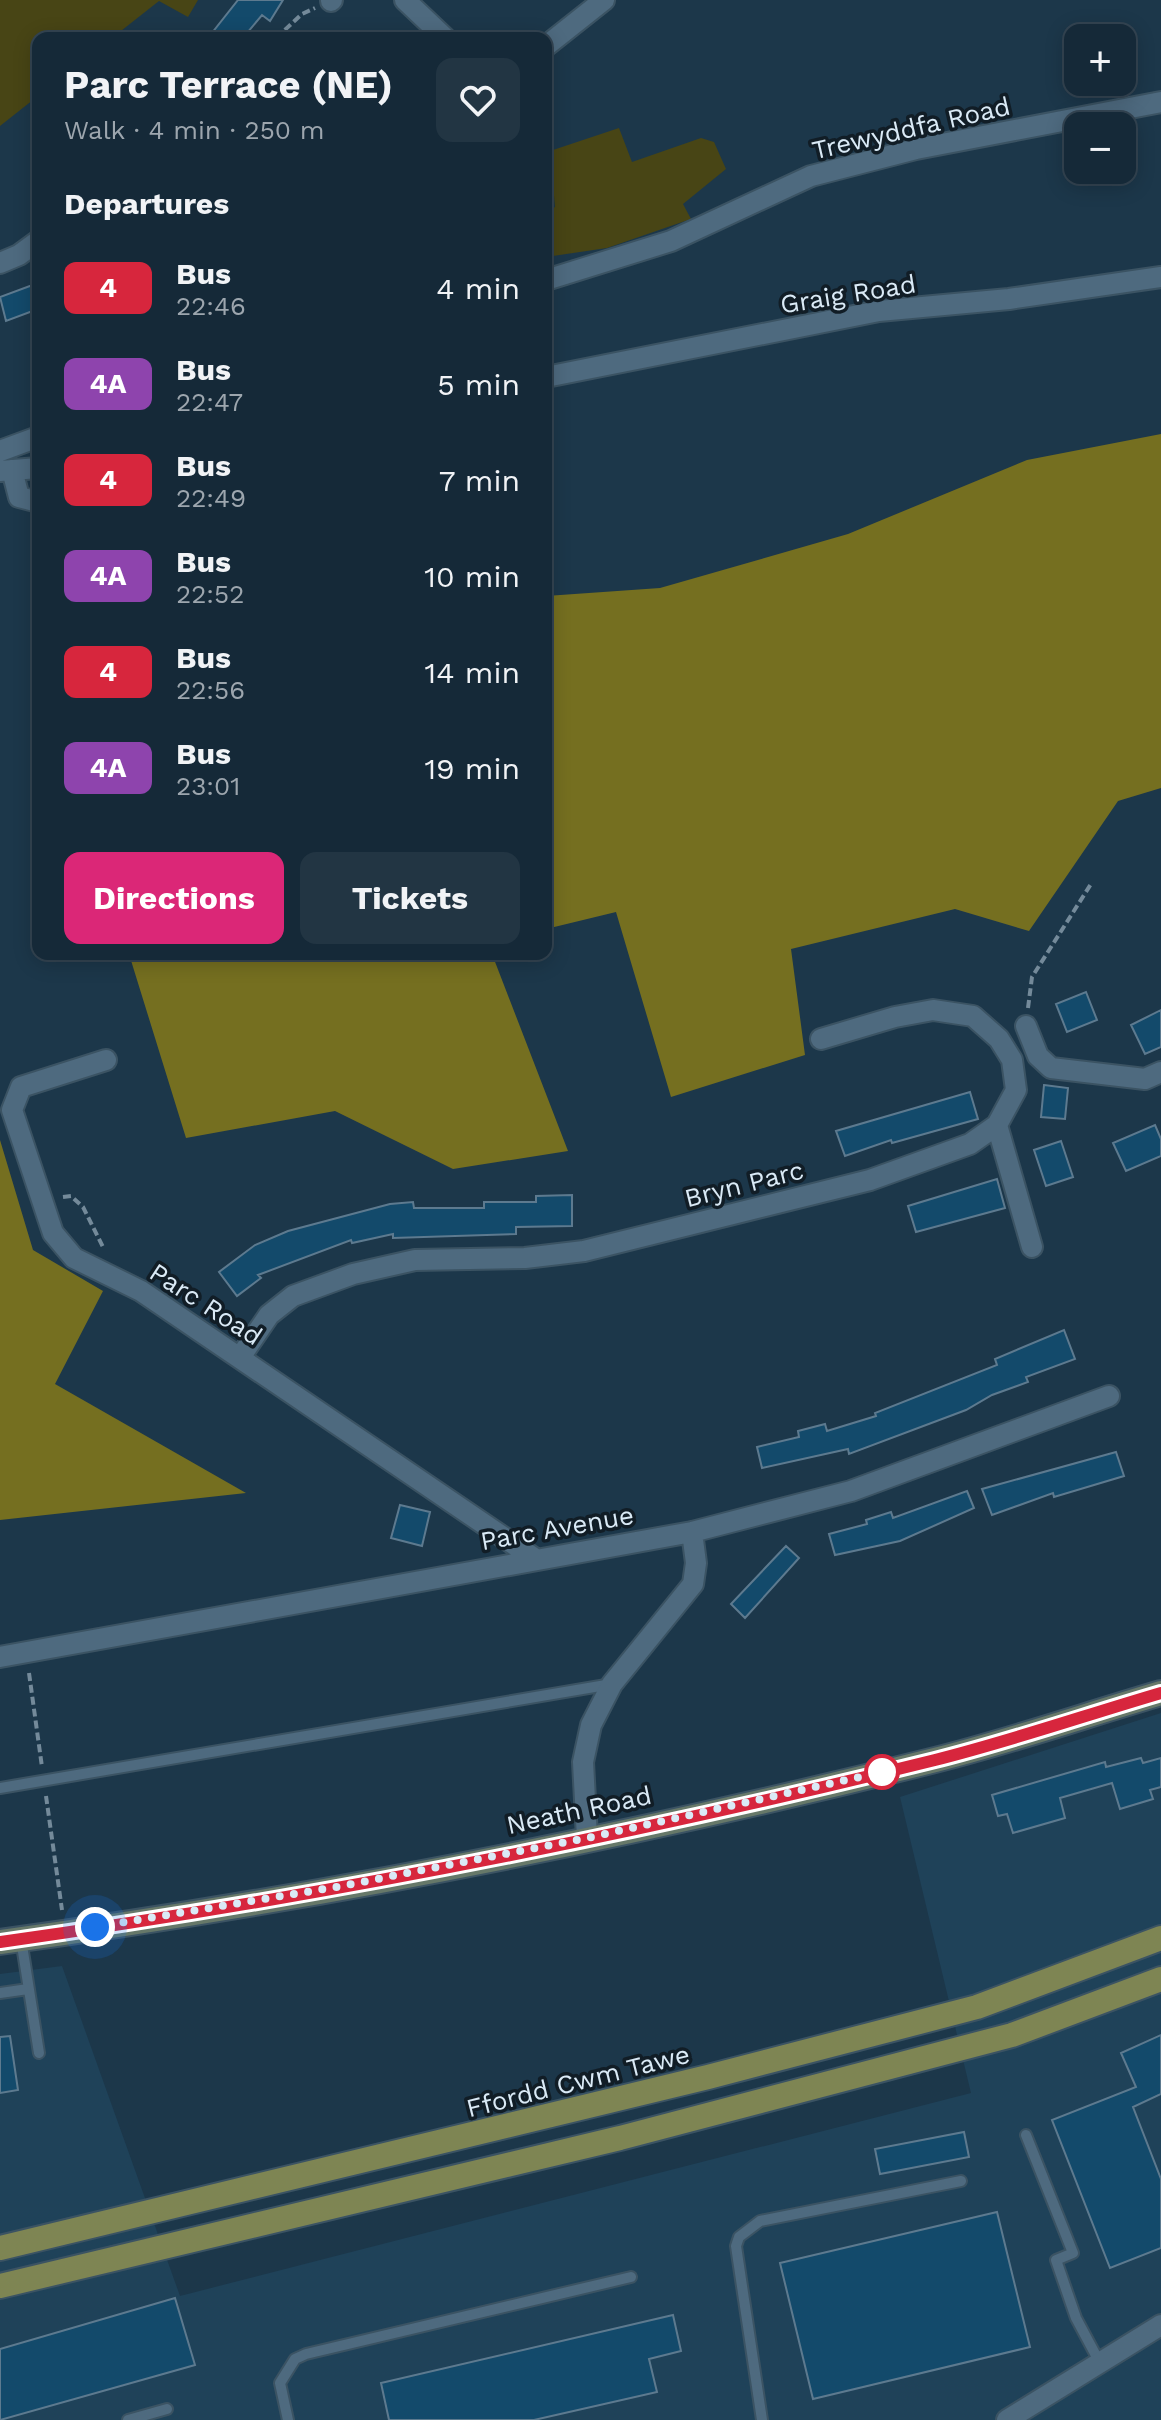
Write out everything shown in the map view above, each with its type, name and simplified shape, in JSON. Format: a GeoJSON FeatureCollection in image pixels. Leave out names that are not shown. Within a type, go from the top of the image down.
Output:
{"type":"FeatureCollection","features":[{"type":"Feature","properties":{"kind":"main road","name":"Neath Road"},"geometry":{"type":"LineString","coordinates":[[10,1940],[336,1887],[587,1838],[937,1759],[1161,1693]]}},
{"type":"Feature","properties":{"kind":"main road","name":"Ffordd Cwm Tawe"},"geometry":{"type":"LineString","coordinates":[[0,2248],[462,2138],[977,2007],[1161,1938]]}},
{"type":"Feature","properties":{"kind":"main road"},"geometry":{"type":"LineString","coordinates":[[0,2286],[620,2138],[967,2047],[1012,2035],[1161,1979]]}},
{"type":"Feature","properties":{"kind":"street"},"geometry":{"type":"LineString","coordinates":[[405,0],[439,32]]}},
{"type":"Feature","properties":{"kind":"street"},"geometry":{"type":"LineString","coordinates":[[552,41],[604,0]]}},
{"type":"Feature","properties":{"kind":"street","name":"Trewyddfa Road"},"geometry":{"type":"LineString","coordinates":[[552,278],[671,241],[811,176],[916,149],[1161,102]]}},
{"type":"Feature","properties":{"kind":"street"},"geometry":{"type":"LineString","coordinates":[[0,263],[32,245]]}},
{"type":"Feature","properties":{"kind":"street","name":"Graig Road"},"geometry":{"type":"LineString","coordinates":[[552,376],[879,311],[1009,299],[1161,277]]}},
{"type":"Feature","properties":{"kind":"street"},"geometry":{"type":"LineString","coordinates":[[0,451],[32,439]]}},
{"type":"Feature","properties":{"kind":"street"},"geometry":{"type":"LineString","coordinates":[[32,468],[6,470],[19,497],[32,500]]}},
{"type":"Feature","properties":{"kind":"street","name":"Bryn Parc"},"geometry":{"type":"LineString","coordinates":[[241,1356],[269,1315],[293,1296],[353,1274],[415,1260],[525,1258],[584,1251],[870,1180],[970,1144],[997,1125],[1016,1090],[1012,1060],[999,1039],[973,1016],[933,1010],[821,1039]]}},
{"type":"Feature","properties":{"kind":"street"},"geometry":{"type":"LineString","coordinates":[[1026,1026],[1038,1056],[1051,1068],[1145,1079],[1161,1072]]}},
{"type":"Feature","properties":{"kind":"street","name":"Parc Road"},"geometry":{"type":"LineString","coordinates":[[106,1060],[21,1087],[12,1110],[53,1233],[74,1258],[141,1291],[241,1356],[534,1558]]}},
{"type":"Feature","properties":{"kind":"street"},"geometry":{"type":"LineString","coordinates":[[997,1125],[1032,1247]]}},
{"type":"Feature","properties":{"kind":"street","name":"Parc Avenue"},"geometry":{"type":"LineString","coordinates":[[0,1657],[534,1558],[692,1532],[851,1491],[1109,1396]]}},
{"type":"Feature","properties":{"kind":"street"},"geometry":{"type":"LineString","coordinates":[[587,1838],[583,1762],[591,1725],[612,1684],[693,1584],[696,1563],[692,1532]]}},
{"type":"Feature","properties":{"kind":"street"},"geometry":{"type":"LineString","coordinates":[[1007,2420],[1161,2325]]}},
{"type":"Feature","properties":{"kind":"lane"},"geometry":{"type":"LineString","coordinates":[[0,1788],[612,1684]]}},
{"type":"Feature","properties":{"kind":"lane"},"geometry":{"type":"LineString","coordinates":[[10,1940],[28,1989],[39,2053]]}},
{"type":"Feature","properties":{"kind":"lane"},"geometry":{"type":"LineString","coordinates":[[0,1993],[28,1989]]}},
{"type":"Feature","properties":{"kind":"lane"},"geometry":{"type":"LineString","coordinates":[[1026,2135],[1073,2253],[1056,2260],[1076,2318],[1100,2363]]}},
{"type":"Feature","properties":{"kind":"lane"},"geometry":{"type":"LineString","coordinates":[[762,2420],[736,2246],[739,2237],[760,2221],[961,2181]]}},
{"type":"Feature","properties":{"kind":"lane"},"geometry":{"type":"LineString","coordinates":[[288,2420],[280,2383],[295,2359],[306,2354],[631,2277]]}},
{"type":"Feature","properties":{"kind":"lane"},"geometry":{"type":"LineString","coordinates":[[128,2420],[167,2409]]}},
{"type":"Feature","properties":{"kind":"path"},"geometry":{"type":"LineString","coordinates":[[282,32],[302,14],[332,0]]}},
{"type":"Feature","properties":{"kind":"path"},"geometry":{"type":"LineString","coordinates":[[1026,1026],[1032,977],[1091,884]]}},
{"type":"Feature","properties":{"kind":"path"},"geometry":{"type":"LineString","coordinates":[[45,1209],[57,1198],[71,1196],[83,1207],[106,1251]]}},
{"type":"Feature","properties":{"kind":"path"},"geometry":{"type":"LineString","coordinates":[[31,1687],[44,1782]]}},
{"type":"Feature","properties":{"kind":"path"},"geometry":{"type":"LineString","coordinates":[[48,1811],[65,1932]]}},
{"type":"Feature","properties":{"kind":"shaded area"},"geometry":{"type":"Polygon","coordinates":[[[0,0],[198,0],[188,17],[159,1],[120,32],[32,32],[32,101],[0,126],[0,0]]]}},
{"type":"Feature","properties":{"kind":"shaded area"},"geometry":{"type":"Polygon","coordinates":[[[619,128],[632,162],[701,138],[714,142],[726,169],[683,204],[691,219],[607,248],[552,256],[552,209],[555,207],[552,150],[619,128]]]}},
{"type":"Feature","properties":{"kind":"shaded area"},"geometry":{"type":"Polygon","coordinates":[[[1161,434],[1161,788],[1118,801],[1029,931],[955,909],[791,949],[805,1055],[671,1097],[616,912],[552,928],[552,596],[660,588],[848,534],[1027,460],[1161,434]]]}},
{"type":"Feature","properties":{"kind":"shaded area"},"geometry":{"type":"Polygon","coordinates":[[[131,960],[494,960],[568,1151],[453,1169],[335,1111],[186,1138],[131,960]]]}},
{"type":"Feature","properties":{"kind":"shaded area"},"geometry":{"type":"Polygon","coordinates":[[[0,1140],[33,1250],[103,1291],[55,1384],[246,1493],[0,1520],[0,1140]]]}},
{"type":"Feature","properties":{"kind":"shaded area"},"geometry":{"type":"Polygon","coordinates":[[[1161,1713],[1161,2420],[0,2420],[0,1974],[62,1966],[180,2296],[971,2093],[900,1797],[1161,1713]]]}},
{"type":"Feature","properties":{"kind":"building"},"geometry":{"type":"Polygon","coordinates":[[[238,0],[283,0],[270,21],[262,15],[248,32],[213,32],[238,0]]]}},
{"type":"Feature","properties":{"kind":"building"},"geometry":{"type":"Polygon","coordinates":[[[32,285],[32,311],[6,321],[0,297],[32,285]]]}},
{"type":"Feature","properties":{"kind":"building"},"geometry":{"type":"Polygon","coordinates":[[[1086,992],[1097,1020],[1067,1032],[1056,1004],[1086,992]]]}},
{"type":"Feature","properties":{"kind":"building"},"geometry":{"type":"Polygon","coordinates":[[[1161,1010],[1161,1047],[1145,1054],[1131,1025],[1161,1010]]]}},
{"type":"Feature","properties":{"kind":"building"},"geometry":{"type":"Polygon","coordinates":[[[1044,1085],[1068,1088],[1065,1119],[1041,1117],[1044,1085]]]}},
{"type":"Feature","properties":{"kind":"building"},"geometry":{"type":"Polygon","coordinates":[[[970,1092],[978,1119],[892,1143],[891,1140],[845,1156],[836,1131],[970,1092]]]}},
{"type":"Feature","properties":{"kind":"building"},"geometry":{"type":"Polygon","coordinates":[[[1155,1125],[1161,1139],[1161,1156],[1126,1171],[1113,1143],[1155,1125]]]}},
{"type":"Feature","properties":{"kind":"building"},"geometry":{"type":"Polygon","coordinates":[[[1061,1141],[1073,1177],[1046,1186],[1034,1150],[1061,1141]]]}},
{"type":"Feature","properties":{"kind":"building"},"geometry":{"type":"Polygon","coordinates":[[[997,1179],[1005,1208],[916,1232],[908,1206],[997,1179]]]}},
{"type":"Feature","properties":{"kind":"building"},"geometry":{"type":"Polygon","coordinates":[[[572,1195],[572,1226],[516,1227],[516,1234],[393,1238],[393,1234],[352,1243],[351,1240],[258,1275],[261,1278],[237,1296],[219,1272],[255,1245],[288,1231],[390,1204],[413,1202],[414,1208],[484,1208],[484,1202],[536,1202],[536,1196],[572,1195]]]}},
{"type":"Feature","properties":{"kind":"building"},"geometry":{"type":"Polygon","coordinates":[[[1064,1330],[1075,1359],[1026,1377],[1028,1382],[992,1395],[966,1410],[849,1454],[848,1449],[762,1468],[757,1447],[799,1437],[798,1431],[825,1424],[827,1431],[876,1416],[875,1413],[997,1365],[995,1359],[1064,1330]]]}},
{"type":"Feature","properties":{"kind":"building"},"geometry":{"type":"Polygon","coordinates":[[[1116,1452],[1124,1476],[1054,1497],[1053,1493],[992,1515],[982,1489],[1116,1452]]]}},
{"type":"Feature","properties":{"kind":"building"},"geometry":{"type":"Polygon","coordinates":[[[967,1491],[974,1508],[900,1541],[835,1555],[829,1534],[867,1524],[866,1520],[891,1512],[893,1518],[967,1491]]]}},
{"type":"Feature","properties":{"kind":"building"},"geometry":{"type":"Polygon","coordinates":[[[400,1505],[430,1512],[422,1546],[391,1538],[400,1505]]]}},
{"type":"Feature","properties":{"kind":"building"},"geometry":{"type":"Polygon","coordinates":[[[786,1546],[799,1558],[745,1618],[731,1604],[786,1546]]]}},
{"type":"Feature","properties":{"kind":"building"},"geometry":{"type":"Polygon","coordinates":[[[1141,1758],[1143,1763],[1161,1758],[1161,1787],[1150,1790],[1153,1799],[1120,1809],[1112,1783],[1060,1798],[1065,1818],[1013,1833],[1007,1814],[998,1816],[992,1795],[1105,1762],[1106,1767],[1141,1758]]]}},
{"type":"Feature","properties":{"kind":"building"},"geometry":{"type":"Polygon","coordinates":[[[1161,2035],[1161,2094],[1133,2107],[1161,2179],[1161,2248],[1110,2268],[1052,2120],[1136,2087],[1121,2053],[1161,2035]]]}},
{"type":"Feature","properties":{"kind":"building"},"geometry":{"type":"Polygon","coordinates":[[[10,2036],[18,2090],[0,2093],[0,2037],[10,2036]]]}},
{"type":"Feature","properties":{"kind":"building"},"geometry":{"type":"Polygon","coordinates":[[[964,2132],[969,2157],[880,2174],[875,2149],[964,2132]]]}},
{"type":"Feature","properties":{"kind":"building"},"geometry":{"type":"Polygon","coordinates":[[[997,2212],[1030,2347],[813,2399],[780,2263],[997,2212]]]}},
{"type":"Feature","properties":{"kind":"building"},"geometry":{"type":"Polygon","coordinates":[[[175,2298],[195,2365],[0,2420],[0,2349],[175,2298]]]}},
{"type":"Feature","properties":{"kind":"building"},"geometry":{"type":"Polygon","coordinates":[[[673,2315],[681,2351],[649,2359],[657,2392],[534,2420],[389,2420],[381,2383],[673,2315]]]}},
{"type":"Feature","properties":{"kind":"bus line","name":"4"},"geometry":{"type":"LineString","coordinates":[[0,1942],[336,1887],[587,1838],[937,1759],[1161,1693]]}},
{"type":"Feature","properties":{"kind":"route"},"geometry":{"type":"LineString","coordinates":[[95,1927],[336,1887],[587,1838],[882,1772]]}}]}
